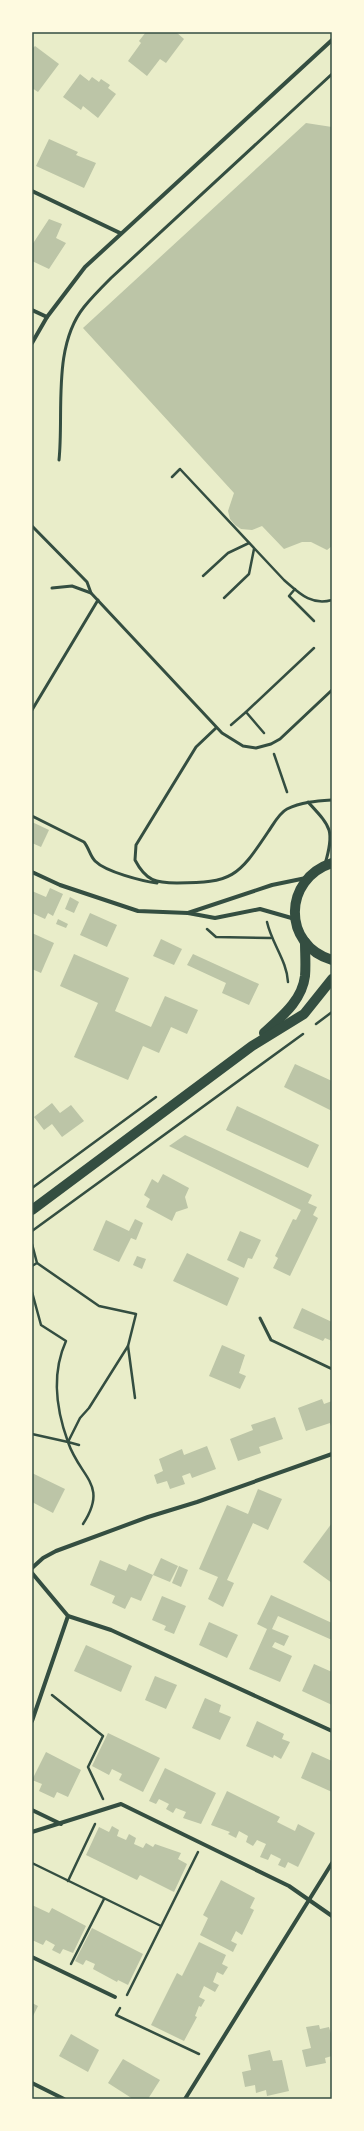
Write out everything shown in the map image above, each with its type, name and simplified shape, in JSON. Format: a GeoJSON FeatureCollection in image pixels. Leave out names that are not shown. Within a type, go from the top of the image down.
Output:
{"type":"FeatureCollection","features":[{"type":"Feature","properties":{"kind":"main road"},"geometry":{"type":"LineString","coordinates":[[328,865],[308,877],[297,897],[295,919],[305,942],[318,955],[332,960]]}},
{"type":"Feature","properties":{"kind":"main road"},"geometry":{"type":"LineString","coordinates":[[252,1046],[293,1004],[300,993],[305,977],[305,942]]}},
{"type":"Feature","properties":{"kind":"main road"},"geometry":{"type":"LineString","coordinates":[[32,1210],[252,1046],[304,1014],[332,979]]}},
{"type":"Feature","properties":{"kind":"street"},"geometry":{"type":"LineString","coordinates":[[32,343],[47,317],[85,267],[120,233],[189,172],[332,40]]}},
{"type":"Feature","properties":{"kind":"street"},"geometry":{"type":"LineString","coordinates":[[32,191],[120,233]]}},
{"type":"Feature","properties":{"kind":"street"},"geometry":{"type":"LineString","coordinates":[[32,310],[47,317]]}},
{"type":"Feature","properties":{"kind":"street"},"geometry":{"type":"LineString","coordinates":[[32,872],[60,885],[138,911],[188,913],[215,918],[260,909],[295,919]]}},
{"type":"Feature","properties":{"kind":"street"},"geometry":{"type":"LineString","coordinates":[[188,913],[272,885],[308,877]]}},
{"type":"Feature","properties":{"kind":"street"},"geometry":{"type":"LineString","coordinates":[[32,1568],[43,1558],[56,1551],[148,1517],[197,1502],[332,1454]]}},
{"type":"Feature","properties":{"kind":"street"},"geometry":{"type":"LineString","coordinates":[[32,1573],[68,1616],[111,1630],[332,1731]]}},
{"type":"Feature","properties":{"kind":"street"},"geometry":{"type":"LineString","coordinates":[[32,1721],[68,1616]]}},
{"type":"Feature","properties":{"kind":"street"},"geometry":{"type":"LineString","coordinates":[[32,1832],[121,1804],[289,1886],[332,1916]]}},
{"type":"Feature","properties":{"kind":"street"},"geometry":{"type":"LineString","coordinates":[[32,1810],[61,1824]]}},
{"type":"Feature","properties":{"kind":"street"},"geometry":{"type":"LineString","coordinates":[[185,2099],[332,1863]]}},
{"type":"Feature","properties":{"kind":"street"},"geometry":{"type":"LineString","coordinates":[[32,1957],[115,1998]]}},
{"type":"Feature","properties":{"kind":"street"},"geometry":{"type":"LineString","coordinates":[[32,2083],[64,2099]]}},
{"type":"Feature","properties":{"kind":"lane"},"geometry":{"type":"LineString","coordinates":[[59,460],[65,349],[75,322],[83,307],[111,278],[332,74]]}},
{"type":"Feature","properties":{"kind":"lane"},"geometry":{"type":"LineString","coordinates":[[32,526],[87,582],[91,593]]}},
{"type":"Feature","properties":{"kind":"lane"},"geometry":{"type":"LineString","coordinates":[[52,588],[72,586],[91,593],[216,728],[244,746],[256,748],[280,739],[332,690]]}},
{"type":"Feature","properties":{"kind":"lane"},"geometry":{"type":"LineString","coordinates":[[32,710],[98,600]]}},
{"type":"Feature","properties":{"kind":"lane"},"geometry":{"type":"LineString","coordinates":[[157,883],[144,873],[135,860],[136,845],[196,747],[216,728]]}},
{"type":"Feature","properties":{"kind":"lane"},"geometry":{"type":"LineString","coordinates":[[32,816],[84,842],[88,847],[94,861],[142,881],[157,883],[208,883],[225,878],[237,872],[249,860],[275,821],[286,809],[308,802],[332,800]]}},
{"type":"Feature","properties":{"kind":"lane"},"geometry":{"type":"LineString","coordinates":[[308,802],[326,821],[331,837],[328,865]]}},
{"type":"Feature","properties":{"kind":"lane"},"geometry":{"type":"LineString","coordinates":[[260,1318],[271,1340],[332,1369]]}},
{"type":"Feature","properties":{"kind":"path"},"geometry":{"type":"LineString","coordinates":[[172,477],[180,469],[249,543],[295,589],[314,602],[332,600]]}},
{"type":"Feature","properties":{"kind":"path"},"geometry":{"type":"LineString","coordinates":[[203,576],[228,553],[249,543]]}},
{"type":"Feature","properties":{"kind":"path"},"geometry":{"type":"LineString","coordinates":[[224,598],[249,574],[255,549]]}},
{"type":"Feature","properties":{"kind":"path"},"geometry":{"type":"LineString","coordinates":[[295,589],[289,596],[314,621]]}},
{"type":"Feature","properties":{"kind":"path"},"geometry":{"type":"LineString","coordinates":[[231,725],[314,648]]}},
{"type":"Feature","properties":{"kind":"path"},"geometry":{"type":"LineString","coordinates":[[246,712],[264,733]]}},
{"type":"Feature","properties":{"kind":"path"},"geometry":{"type":"LineString","coordinates":[[274,754],[287,792]]}},
{"type":"Feature","properties":{"kind":"path"},"geometry":{"type":"LineString","coordinates":[[188,913],[216,937],[271,938]]}},
{"type":"Feature","properties":{"kind":"path"},"geometry":{"type":"LineString","coordinates":[[266,916],[271,938],[287,967],[288,982],[284,989]]}},
{"type":"Feature","properties":{"kind":"path"},"geometry":{"type":"LineString","coordinates":[[313,1026],[332,1012]]}},
{"type":"Feature","properties":{"kind":"path"},"geometry":{"type":"LineString","coordinates":[[32,1231],[306,1031]]}},
{"type":"Feature","properties":{"kind":"path"},"geometry":{"type":"LineString","coordinates":[[32,1188],[159,1095]]}},
{"type":"Feature","properties":{"kind":"path"},"geometry":{"type":"LineString","coordinates":[[32,1244],[37,1264],[99,1306],[136,1314],[128,1346],[89,1408],[80,1418],[68,1442]]}},
{"type":"Feature","properties":{"kind":"path"},"geometry":{"type":"LineString","coordinates":[[32,1266],[37,1264]]}},
{"type":"Feature","properties":{"kind":"path"},"geometry":{"type":"LineString","coordinates":[[32,1292],[41,1325],[66,1341],[59,1357],[56,1375],[58,1407],[73,1458],[90,1481],[94,1493],[93,1509],[83,1524]]}},
{"type":"Feature","properties":{"kind":"path"},"geometry":{"type":"LineString","coordinates":[[128,1346],[135,1398]]}},
{"type":"Feature","properties":{"kind":"path"},"geometry":{"type":"LineString","coordinates":[[32,1434],[79,1445]]}},
{"type":"Feature","properties":{"kind":"path"},"geometry":{"type":"LineString","coordinates":[[44,1688],[103,1736],[88,1767],[107,1808]]}},
{"type":"Feature","properties":{"kind":"path"},"geometry":{"type":"LineString","coordinates":[[68,1881],[95,1826],[94,1813]]}},
{"type":"Feature","properties":{"kind":"path"},"geometry":{"type":"LineString","coordinates":[[124,2000],[202,1844]]}},
{"type":"Feature","properties":{"kind":"path"},"geometry":{"type":"LineString","coordinates":[[32,1863],[161,1926]]}},
{"type":"Feature","properties":{"kind":"path"},"geometry":{"type":"LineString","coordinates":[[67,1973],[104,1899]]}},
{"type":"Feature","properties":{"kind":"path"},"geometry":{"type":"LineString","coordinates":[[121,2005],[116,2015],[199,2054]]}},
{"type":"Feature","properties":{"kind":"building"},"geometry":{"type":"Polygon","coordinates":[[[146,32],[176,32],[184,39],[166,63],[160,59],[147,76],[128,61],[141,43],[139,41],[146,32]]]}},
{"type":"Feature","properties":{"kind":"building"},"geometry":{"type":"Polygon","coordinates":[[[35,46],[59,64],[38,92],[32,88],[32,49],[35,46]]]}},
{"type":"Feature","properties":{"kind":"building"},"geometry":{"type":"Polygon","coordinates":[[[80,74],[89,81],[92,77],[99,82],[101,79],[110,85],[108,88],[116,94],[98,118],[83,106],[81,110],[63,97],[80,74]]]}},
{"type":"Feature","properties":{"kind":"building"},"geometry":{"type":"Polygon","coordinates":[[[306,123],[332,127],[332,546],[327,550],[311,542],[302,542],[284,549],[262,526],[252,530],[241,529],[235,525],[230,519],[228,511],[234,493],[83,328],[306,123]]]}},
{"type":"Feature","properties":{"kind":"building"},"geometry":{"type":"Polygon","coordinates":[[[49,139],[78,152],[76,155],[96,163],[84,188],[36,166],[49,139]]]}},
{"type":"Feature","properties":{"kind":"building"},"geometry":{"type":"Polygon","coordinates":[[[49,219],[62,224],[56,238],[66,243],[49,269],[32,261],[32,245],[49,219]]]}},
{"type":"Feature","properties":{"kind":"building"},"geometry":{"type":"Polygon","coordinates":[[[32,822],[49,830],[41,847],[32,843],[32,822]]]}},
{"type":"Feature","properties":{"kind":"building"},"geometry":{"type":"Polygon","coordinates":[[[50,888],[63,894],[53,916],[48,913],[45,919],[32,913],[32,891],[46,897],[50,888]]]}},
{"type":"Feature","properties":{"kind":"building"},"geometry":{"type":"Polygon","coordinates":[[[70,897],[79,902],[74,913],[65,909],[70,897]]]}},
{"type":"Feature","properties":{"kind":"building"},"geometry":{"type":"Polygon","coordinates":[[[90,913],[117,925],[107,947],[80,935],[90,913]]]}},
{"type":"Feature","properties":{"kind":"building"},"geometry":{"type":"Polygon","coordinates":[[[58,919],[68,924],[66,928],[56,924],[58,919]]]}},
{"type":"Feature","properties":{"kind":"building"},"geometry":{"type":"Polygon","coordinates":[[[32,933],[54,943],[41,973],[32,969],[32,933]]]}},
{"type":"Feature","properties":{"kind":"building"},"geometry":{"type":"Polygon","coordinates":[[[161,939],[182,949],[174,965],[153,956],[161,939]]]}},
{"type":"Feature","properties":{"kind":"building"},"geometry":{"type":"Polygon","coordinates":[[[74,954],[129,978],[115,1011],[151,1027],[165,996],[198,1010],[187,1034],[171,1027],[159,1053],[143,1046],[128,1080],[74,1057],[98,1003],[60,986],[74,954]]]}},
{"type":"Feature","properties":{"kind":"building"},"geometry":{"type":"Polygon","coordinates":[[[193,954],[259,984],[249,1005],[222,993],[226,983],[187,965],[193,954]]]}},
{"type":"Feature","properties":{"kind":"building"},"geometry":{"type":"Polygon","coordinates":[[[295,1064],[332,1081],[332,1111],[284,1087],[295,1064]]]}},
{"type":"Feature","properties":{"kind":"building"},"geometry":{"type":"Polygon","coordinates":[[[52,1103],[60,1113],[71,1105],[84,1121],[62,1137],[52,1124],[44,1130],[34,1117],[52,1103]]]}},
{"type":"Feature","properties":{"kind":"building"},"geometry":{"type":"Polygon","coordinates":[[[237,1106],[319,1145],[308,1168],[226,1130],[237,1106]]]}},
{"type":"Feature","properties":{"kind":"building"},"geometry":{"type":"Polygon","coordinates":[[[185,1135],[312,1195],[308,1203],[317,1207],[313,1215],[318,1218],[290,1276],[273,1268],[278,1258],[275,1256],[293,1219],[296,1220],[301,1210],[169,1146],[185,1135]]]}},
{"type":"Feature","properties":{"kind":"building"},"geometry":{"type":"Polygon","coordinates":[[[163,1174],[189,1188],[185,1197],[188,1208],[176,1212],[172,1221],[146,1207],[150,1199],[144,1195],[152,1179],[158,1183],[163,1174]]]}},
{"type":"Feature","properties":{"kind":"building"},"geometry":{"type":"Polygon","coordinates":[[[135,1219],[143,1223],[136,1240],[131,1238],[119,1262],[93,1250],[106,1220],[129,1231],[135,1219]]]}},
{"type":"Feature","properties":{"kind":"building"},"geometry":{"type":"Polygon","coordinates":[[[240,1231],[261,1240],[252,1259],[248,1258],[244,1268],[227,1260],[240,1231]]]}},
{"type":"Feature","properties":{"kind":"building"},"geometry":{"type":"Polygon","coordinates":[[[187,1253],[239,1278],[227,1306],[173,1281],[187,1253]]]}},
{"type":"Feature","properties":{"kind":"building"},"geometry":{"type":"Polygon","coordinates":[[[137,1256],[146,1259],[142,1269],[133,1265],[137,1256]]]}},
{"type":"Feature","properties":{"kind":"building"},"geometry":{"type":"Polygon","coordinates":[[[302,1308],[332,1322],[332,1341],[325,1338],[323,1341],[293,1328],[302,1308]]]}},
{"type":"Feature","properties":{"kind":"building"},"geometry":{"type":"Polygon","coordinates":[[[222,1345],[245,1355],[239,1373],[246,1376],[240,1389],[209,1376],[222,1345]]]}},
{"type":"Feature","properties":{"kind":"building"},"geometry":{"type":"Polygon","coordinates":[[[322,1399],[324,1404],[332,1401],[332,1429],[330,1423],[306,1431],[298,1408],[322,1399]]]}},
{"type":"Feature","properties":{"kind":"building"},"geometry":{"type":"Polygon","coordinates":[[[275,1417],[283,1439],[259,1447],[261,1453],[238,1461],[230,1439],[253,1430],[251,1425],[275,1417]]]}},
{"type":"Feature","properties":{"kind":"building"},"geometry":{"type":"Polygon","coordinates":[[[207,1446],[216,1469],[192,1478],[190,1473],[182,1476],[185,1484],[170,1489],[167,1481],[157,1484],[154,1475],[163,1471],[159,1459],[182,1449],[184,1455],[207,1446]]]}},
{"type":"Feature","properties":{"kind":"building"},"geometry":{"type":"Polygon","coordinates":[[[32,1473],[65,1489],[53,1513],[32,1502],[32,1473]]]}},
{"type":"Feature","properties":{"kind":"building"},"geometry":{"type":"Polygon","coordinates":[[[258,1489],[282,1499],[268,1530],[253,1523],[227,1580],[234,1583],[223,1607],[208,1599],[218,1577],[199,1569],[227,1505],[248,1514],[258,1489]]]}},
{"type":"Feature","properties":{"kind":"building"},"geometry":{"type":"Polygon","coordinates":[[[332,1523],[332,1583],[303,1562],[332,1523]]]}},
{"type":"Feature","properties":{"kind":"building"},"geometry":{"type":"Polygon","coordinates":[[[161,1558],[178,1566],[170,1582],[153,1575],[161,1558]]]}},
{"type":"Feature","properties":{"kind":"building"},"geometry":{"type":"Polygon","coordinates":[[[100,1560],[126,1571],[129,1564],[153,1575],[141,1601],[131,1597],[125,1609],[112,1603],[115,1596],[90,1585],[100,1560]]]}},
{"type":"Feature","properties":{"kind":"building"},"geometry":{"type":"Polygon","coordinates":[[[179,1566],[188,1570],[181,1587],[172,1583],[179,1566]]]}},
{"type":"Feature","properties":{"kind":"building"},"geometry":{"type":"Polygon","coordinates":[[[271,1595],[332,1623],[332,1640],[278,1616],[272,1629],[289,1636],[284,1646],[275,1642],[272,1647],[292,1656],[280,1682],[249,1669],[267,1629],[257,1624],[271,1595]]]}},
{"type":"Feature","properties":{"kind":"building"},"geometry":{"type":"Polygon","coordinates":[[[162,1596],[186,1606],[174,1634],[164,1630],[166,1626],[152,1620],[162,1596]]]}},
{"type":"Feature","properties":{"kind":"building"},"geometry":{"type":"Polygon","coordinates":[[[209,1622],[238,1635],[227,1658],[199,1645],[209,1622]]]}},
{"type":"Feature","properties":{"kind":"building"},"geometry":{"type":"Polygon","coordinates":[[[86,1645],[132,1666],[121,1692],[74,1671],[86,1645]]]}},
{"type":"Feature","properties":{"kind":"building"},"geometry":{"type":"Polygon","coordinates":[[[314,1664],[332,1672],[332,1705],[302,1691],[314,1664]]]}},
{"type":"Feature","properties":{"kind":"building"},"geometry":{"type":"Polygon","coordinates":[[[155,1676],[177,1685],[166,1709],[145,1700],[155,1676]]]}},
{"type":"Feature","properties":{"kind":"building"},"geometry":{"type":"Polygon","coordinates":[[[205,1698],[221,1705],[219,1712],[231,1717],[220,1740],[192,1728],[205,1698]]]}},
{"type":"Feature","properties":{"kind":"building"},"geometry":{"type":"Polygon","coordinates":[[[257,1721],[284,1734],[282,1739],[290,1742],[281,1759],[274,1755],[273,1758],[246,1746],[257,1721]]]}},
{"type":"Feature","properties":{"kind":"building"},"geometry":{"type":"Polygon","coordinates":[[[108,1733],[160,1758],[143,1792],[119,1780],[122,1774],[112,1769],[109,1775],[92,1766],[108,1733]]]}},
{"type":"Feature","properties":{"kind":"building"},"geometry":{"type":"Polygon","coordinates":[[[46,1752],[81,1770],[68,1797],[57,1792],[54,1798],[39,1791],[42,1784],[32,1780],[46,1752]]]}},
{"type":"Feature","properties":{"kind":"building"},"geometry":{"type":"Polygon","coordinates":[[[312,1752],[332,1761],[332,1792],[301,1778],[312,1752]]]}},
{"type":"Feature","properties":{"kind":"building"},"geometry":{"type":"Polygon","coordinates":[[[165,1768],[216,1793],[201,1824],[183,1818],[186,1812],[176,1808],[173,1813],[166,1809],[169,1804],[159,1799],[156,1804],[149,1801],[165,1768]]]}},
{"type":"Feature","properties":{"kind":"building"},"geometry":{"type":"Polygon","coordinates":[[[227,1791],[280,1817],[277,1822],[295,1831],[298,1824],[315,1833],[298,1867],[288,1862],[285,1868],[278,1865],[281,1859],[271,1854],[268,1860],[260,1857],[266,1844],[257,1840],[253,1846],[246,1842],[248,1836],[239,1831],[236,1838],[228,1834],[230,1832],[211,1825],[227,1791]]]}},
{"type":"Feature","properties":{"kind":"building"},"geometry":{"type":"Polygon","coordinates":[[[112,1826],[119,1830],[117,1836],[126,1840],[129,1834],[136,1838],[134,1844],[143,1848],[146,1843],[153,1847],[155,1844],[181,1853],[178,1859],[187,1864],[174,1892],[140,1875],[137,1880],[86,1855],[99,1827],[109,1832],[112,1826]]]}},
{"type":"Feature","properties":{"kind":"building"},"geometry":{"type":"Polygon","coordinates":[[[221,1880],[255,1898],[250,1908],[254,1910],[242,1935],[236,1931],[231,1941],[237,1944],[233,1952],[200,1935],[208,1918],[203,1915],[221,1880]]]}},
{"type":"Feature","properties":{"kind":"building"},"geometry":{"type":"Polygon","coordinates":[[[32,1905],[49,1913],[52,1908],[86,1926],[73,1953],[63,1949],[60,1954],[52,1950],[55,1945],[46,1940],[43,1945],[32,1940],[32,1905]]]}},
{"type":"Feature","properties":{"kind":"building"},"geometry":{"type":"Polygon","coordinates":[[[92,1928],[143,1954],[128,1985],[118,1980],[117,1982],[93,1969],[95,1964],[86,1960],[83,1965],[75,1961],[92,1928]]]}},
{"type":"Feature","properties":{"kind":"building"},"geometry":{"type":"Polygon","coordinates":[[[199,1942],[226,1955],[222,1964],[228,1967],[223,1975],[217,1972],[213,1982],[219,1985],[215,1992],[204,1986],[199,1997],[205,2000],[201,2007],[199,2006],[195,2016],[197,2017],[184,2041],[151,2025],[177,1973],[182,1976],[199,1942]]]}},
{"type":"Feature","properties":{"kind":"building"},"geometry":{"type":"Polygon","coordinates":[[[32,2003],[38,2006],[32,2018],[32,2003]]]}},
{"type":"Feature","properties":{"kind":"building"},"geometry":{"type":"Polygon","coordinates":[[[319,2025],[320,2029],[329,2027],[332,2037],[332,2056],[325,2058],[326,2063],[306,2067],[302,2050],[311,2048],[306,2027],[319,2025]]]}},
{"type":"Feature","properties":{"kind":"building"},"geometry":{"type":"Polygon","coordinates":[[[71,2034],[99,2050],[88,2072],[59,2056],[71,2034]]]}},
{"type":"Feature","properties":{"kind":"building"},"geometry":{"type":"Polygon","coordinates":[[[270,2050],[273,2061],[282,2060],[289,2091],[267,2096],[266,2090],[256,2093],[255,2085],[245,2087],[242,2072],[251,2070],[248,2055],[270,2050]]]}},
{"type":"Feature","properties":{"kind":"building"},"geometry":{"type":"Polygon","coordinates":[[[123,2059],[160,2080],[148,2099],[133,2099],[108,2083],[123,2059]]]}}]}
